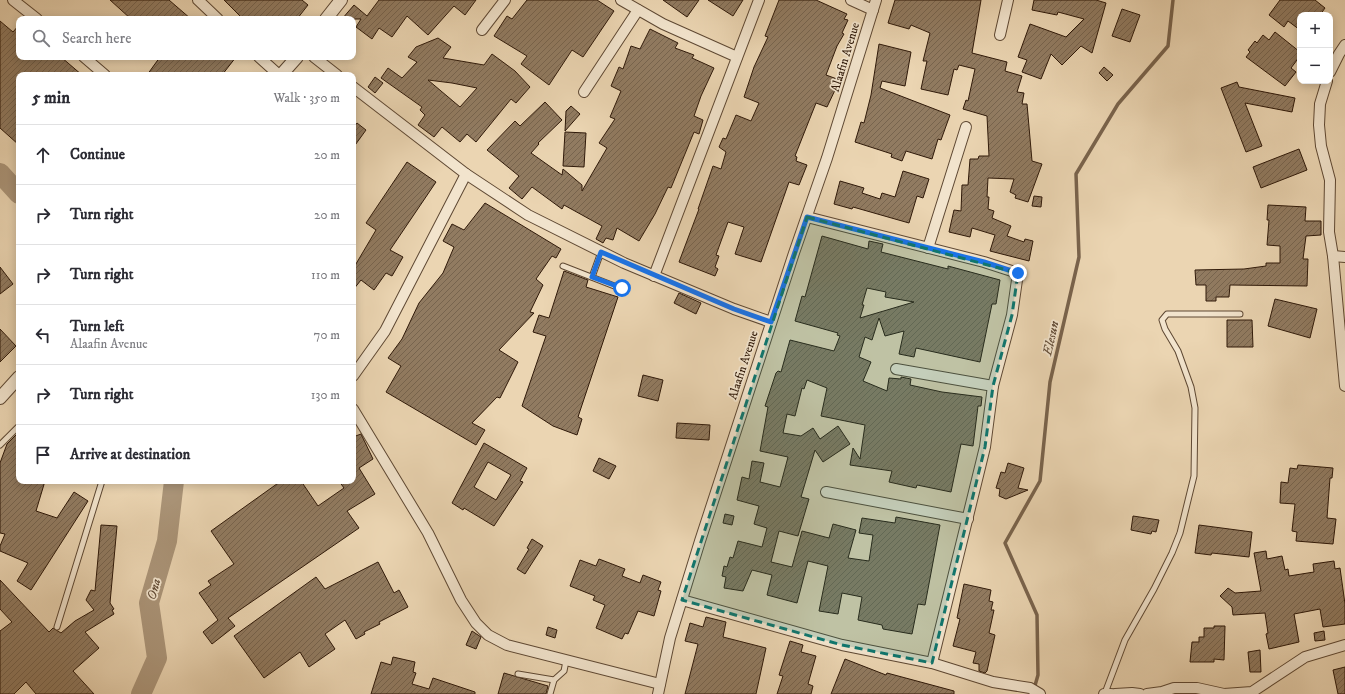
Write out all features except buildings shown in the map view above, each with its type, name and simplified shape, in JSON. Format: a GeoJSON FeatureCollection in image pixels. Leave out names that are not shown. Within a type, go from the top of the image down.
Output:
{"type":"FeatureCollection","features":[{"type":"Feature","properties":{"kind":"street"},"geometry":{"type":"LineString","coordinates":[[14,0],[33,16]]}},
{"type":"Feature","properties":{"kind":"street"},"geometry":{"type":"LineString","coordinates":[[198,0],[215,16]]}},
{"type":"Feature","properties":{"kind":"street"},"geometry":{"type":"LineString","coordinates":[[328,16],[341,0]]}},
{"type":"Feature","properties":{"kind":"street"},"geometry":{"type":"LineString","coordinates":[[482,30],[505,0]]}},
{"type":"Feature","properties":{"kind":"street"},"geometry":{"type":"LineString","coordinates":[[621,0],[663,24],[737,57]]}},
{"type":"Feature","properties":{"kind":"street"},"geometry":{"type":"LineString","coordinates":[[654,276],[759,0]]}},
{"type":"Feature","properties":{"kind":"street"},"geometry":{"type":"LineString","coordinates":[[851,0],[874,5]]}},
{"type":"Feature","properties":{"kind":"street"},"geometry":{"type":"LineString","coordinates":[[1000,35],[1008,0]]}},
{"type":"Feature","properties":{"kind":"street","name":"Alaafin Avenue"},"geometry":{"type":"LineString","coordinates":[[659,689],[670,638],[771,322],[807,217],[874,5]]}},
{"type":"Feature","properties":{"kind":"street"},"geometry":{"type":"LineString","coordinates":[[584,92],[638,10]]}},
{"type":"Feature","properties":{"kind":"street"},"geometry":{"type":"LineString","coordinates":[[1333,65],[1338,54],[1345,45]]}},
{"type":"Feature","properties":{"kind":"street"},"geometry":{"type":"LineString","coordinates":[[88,60],[102,72]]}},
{"type":"Feature","properties":{"kind":"street"},"geometry":{"type":"LineString","coordinates":[[262,60],[276,72]]}},
{"type":"Feature","properties":{"kind":"street"},"geometry":{"type":"LineString","coordinates":[[283,72],[294,60]]}},
{"type":"Feature","properties":{"kind":"street"},"geometry":{"type":"LineString","coordinates":[[318,60],[333,72]]}},
{"type":"Feature","properties":{"kind":"street"},"geometry":{"type":"LineString","coordinates":[[1326,84],[1320,104],[1319,124],[1321,146],[1330,180],[1329,232],[1333,256],[1345,386]]}},
{"type":"Feature","properties":{"kind":"street"},"geometry":{"type":"LineString","coordinates":[[356,89],[466,174],[528,215],[601,252],[654,276],[734,309],[771,322]]}},
{"type":"Feature","properties":{"kind":"street"},"geometry":{"type":"LineString","coordinates":[[928,248],[966,126]]}},
{"type":"Feature","properties":{"kind":"street"},"geometry":{"type":"LineString","coordinates":[[356,372],[385,331],[466,174]]}},
{"type":"Feature","properties":{"kind":"street"},"geometry":{"type":"LineString","coordinates":[[807,217],[995,265],[1018,273],[1012,315],[994,386],[985,447],[932,663]]}},
{"type":"Feature","properties":{"kind":"street"},"geometry":{"type":"LineString","coordinates":[[1333,256],[1345,257]]}},
{"type":"Feature","properties":{"kind":"street"},"geometry":{"type":"LineString","coordinates":[[896,369],[994,386]]}},
{"type":"Feature","properties":{"kind":"street"},"geometry":{"type":"LineString","coordinates":[[0,398],[16,380]]}},
{"type":"Feature","properties":{"kind":"street"},"geometry":{"type":"LineString","coordinates":[[356,414],[428,533],[461,600],[476,622],[488,635],[507,645],[659,689]]}},
{"type":"Feature","properties":{"kind":"street"},"geometry":{"type":"LineString","coordinates":[[826,492],[968,519]]}},
{"type":"Feature","properties":{"kind":"street"},"geometry":{"type":"LineString","coordinates":[[682,600],[842,645],[932,663],[993,682],[1030,688],[1038,693]]}},
{"type":"Feature","properties":{"kind":"street"},"geometry":{"type":"LineString","coordinates":[[1146,694],[1162,692],[1174,688],[1197,688],[1224,694],[1252,692],[1305,657],[1345,645]]}},
{"type":"Feature","properties":{"kind":"street"},"geometry":{"type":"LineString","coordinates":[[1109,694],[1140,694]]}},
{"type":"Feature","properties":{"kind":"lane"},"geometry":{"type":"LineString","coordinates":[[592,277],[601,252]]}},
{"type":"Feature","properties":{"kind":"lane"},"geometry":{"type":"LineString","coordinates":[[564,266],[622,288]]}},
{"type":"Feature","properties":{"kind":"lane"},"geometry":{"type":"LineString","coordinates":[[1109,694],[1125,640],[1154,589],[1180,533],[1194,476],[1195,408],[1191,387],[1178,352],[1162,320],[1167,314],[1240,314]]}},
{"type":"Feature","properties":{"kind":"lane"},"geometry":{"type":"LineString","coordinates":[[0,445],[16,429]]}},
{"type":"Feature","properties":{"kind":"lane"},"geometry":{"type":"LineString","coordinates":[[57,627],[101,484]]}},
{"type":"Feature","properties":{"kind":"lane"},"geometry":{"type":"LineString","coordinates":[[550,694],[554,680],[564,671],[566,662]]}},
{"type":"Feature","properties":{"kind":"lane"},"geometry":{"type":"LineString","coordinates":[[518,674],[554,680]]}},
{"type":"Feature","properties":{"kind":"highlighted area"},"geometry":{"type":"Polygon","coordinates":[[[807,217],[1018,273],[1012,315],[993,386],[985,447],[932,663],[842,645],[682,600],[807,217]]]}},
{"type":"Feature","properties":{"kind":"waterway","name":"Elesun"},"geometry":{"type":"LineString","coordinates":[[1034,689],[1038,675],[1037,615],[1005,543],[1040,481],[1050,382],[1079,257],[1076,174],[1118,104],[1168,46],[1173,0]]}},
{"type":"Feature","properties":{"kind":"waterway","name":"Ona"},"geometry":{"type":"LineString","coordinates":[[0,173],[16,191]]}},
{"type":"Feature","properties":{"kind":"waterway","name":"Ona"},"geometry":{"type":"LineString","coordinates":[[141,694],[157,658],[149,603],[167,541],[174,484]]}},
{"type":"Feature","properties":{"kind":"route"},"geometry":{"type":"LineString","coordinates":[[622,288],[592,277],[601,252],[734,309],[771,322],[807,217],[984,262],[1018,273]]}}]}
